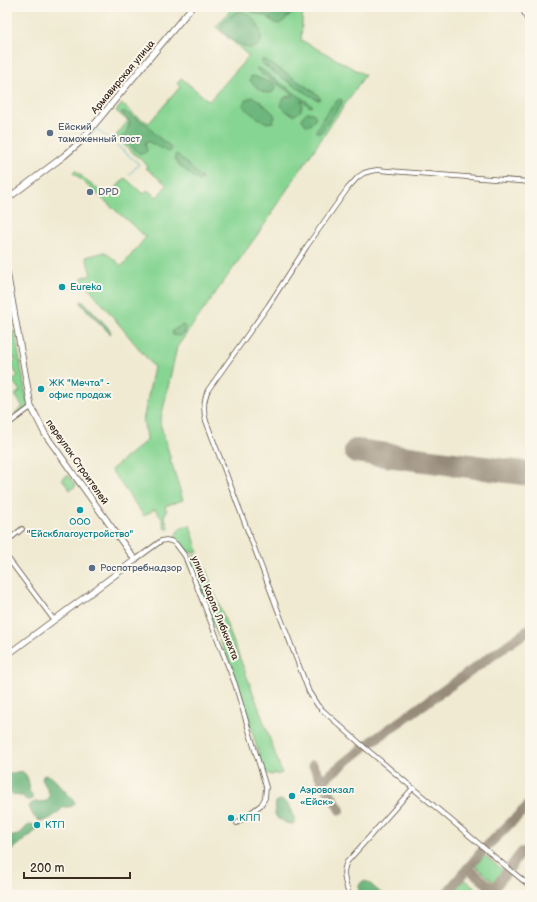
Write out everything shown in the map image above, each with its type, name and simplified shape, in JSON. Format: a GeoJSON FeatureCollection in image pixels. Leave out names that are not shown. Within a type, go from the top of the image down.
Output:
{"type":"FeatureCollection","features":[{"type":"Feature","properties":{"kind":"street","name":"Армавирская улица"},"geometry":{"type":"LineString","coordinates":[[7,199],[79,143],[192,7]]}},
{"type":"Feature","properties":{"kind":"street"},"geometry":{"type":"LineString","coordinates":[[522,7],[530,27]]}},
{"type":"Feature","properties":{"kind":"street"},"geometry":{"type":"LineString","coordinates":[[530,182],[383,170],[371,171],[358,177],[348,188],[268,306],[208,390],[204,401],[203,411],[311,696],[318,706],[364,747],[530,886]]}},
{"type":"Feature","properties":{"kind":"street","name":"переулок Строителей"},"geometry":{"type":"LineString","coordinates":[[7,272],[31,407],[45,434],[135,560]]}},
{"type":"Feature","properties":{"kind":"street"},"geometry":{"type":"LineString","coordinates":[[7,425],[31,407]]}},
{"type":"Feature","properties":{"kind":"street"},"geometry":{"type":"LineString","coordinates":[[7,541],[22,529]]}},
{"type":"Feature","properties":{"kind":"street","name":"улица Карла Либкнехта"},"geometry":{"type":"LineString","coordinates":[[7,655],[161,541],[170,540],[174,542],[185,556],[235,684],[266,787],[265,798],[262,805],[237,823]]}},
{"type":"Feature","properties":{"kind":"street"},"geometry":{"type":"LineString","coordinates":[[7,557],[54,620]]}},
{"type":"Feature","properties":{"kind":"street"},"geometry":{"type":"LineString","coordinates":[[349,895],[344,874],[344,869],[347,862],[413,788]]}},
{"type":"Feature","properties":{"kind":"green space"},"geometry":{"type":"Polygon","coordinates":[[[233,7],[303,7],[301,40],[365,75],[271,213],[272,214],[177,347],[160,423],[183,500],[165,506],[167,512],[164,514],[168,528],[165,529],[162,519],[155,509],[144,516],[111,470],[147,440],[143,421],[154,367],[81,278],[91,275],[86,257],[105,252],[122,266],[146,237],[73,173],[75,170],[105,195],[110,190],[112,192],[125,178],[143,194],[147,190],[157,197],[167,185],[146,168],[147,165],[115,137],[128,121],[116,111],[122,104],[136,116],[149,123],[180,87],[177,83],[181,78],[209,101],[249,56],[216,27],[233,7]]]}},
{"type":"Feature","properties":{"kind":"green space"},"geometry":{"type":"Polygon","coordinates":[[[247,7],[293,7],[293,9],[292,14],[279,24],[275,23],[266,16],[249,11],[247,7]]]}},
{"type":"Feature","properties":{"kind":"green space"},"geometry":{"type":"Polygon","coordinates":[[[239,11],[248,14],[258,25],[261,35],[261,42],[254,47],[250,48],[237,43],[224,34],[222,30],[221,27],[223,22],[231,15],[239,11]]]}},
{"type":"Feature","properties":{"kind":"green space"},"geometry":{"type":"Polygon","coordinates":[[[262,60],[265,60],[283,71],[317,94],[320,99],[318,100],[314,98],[273,72],[261,62],[262,60]]]}},
{"type":"Feature","properties":{"kind":"green space"},"geometry":{"type":"Polygon","coordinates":[[[256,69],[261,69],[313,106],[309,106],[301,100],[302,107],[298,113],[294,115],[287,112],[281,106],[281,102],[285,97],[294,95],[259,72],[256,69]]]}},
{"type":"Feature","properties":{"kind":"green space"},"geometry":{"type":"Polygon","coordinates":[[[251,76],[274,84],[276,86],[273,92],[266,93],[260,90],[250,81],[251,76]]]}},
{"type":"Feature","properties":{"kind":"green space"},"geometry":{"type":"Polygon","coordinates":[[[253,97],[260,101],[274,114],[275,117],[273,122],[267,123],[245,108],[243,105],[245,102],[253,97]]]}},
{"type":"Feature","properties":{"kind":"green space"},"geometry":{"type":"Polygon","coordinates":[[[339,99],[342,100],[342,103],[320,133],[316,132],[320,122],[339,99]]]}},
{"type":"Feature","properties":{"kind":"green space"},"geometry":{"type":"Polygon","coordinates":[[[123,111],[148,125],[154,133],[169,145],[171,151],[168,152],[147,141],[145,143],[147,151],[140,154],[128,144],[121,141],[120,138],[125,135],[130,122],[121,113],[123,111]]]}},
{"type":"Feature","properties":{"kind":"green space"},"geometry":{"type":"Polygon","coordinates":[[[307,112],[315,115],[314,120],[310,125],[306,125],[302,120],[302,117],[307,112]]]}},
{"type":"Feature","properties":{"kind":"green space"},"geometry":{"type":"Polygon","coordinates":[[[177,154],[200,176],[202,179],[201,180],[199,181],[196,179],[179,165],[175,159],[175,155],[177,154]]]}},
{"type":"Feature","properties":{"kind":"green space"},"geometry":{"type":"Polygon","coordinates":[[[81,301],[84,302],[106,325],[111,332],[110,334],[80,303],[81,301]]]}},
{"type":"Feature","properties":{"kind":"green space"},"geometry":{"type":"Polygon","coordinates":[[[183,325],[186,328],[185,333],[179,336],[173,335],[173,330],[183,325]]]}},
{"type":"Feature","properties":{"kind":"green space"},"geometry":{"type":"Polygon","coordinates":[[[13,331],[15,332],[28,407],[16,415],[15,413],[23,407],[15,395],[20,391],[12,380],[18,376],[10,364],[16,360],[7,348],[7,335],[13,331]]]}},
{"type":"Feature","properties":{"kind":"green space"},"geometry":{"type":"Polygon","coordinates":[[[68,475],[76,486],[70,490],[62,479],[68,475]]]}},
{"type":"Feature","properties":{"kind":"green space"},"geometry":{"type":"Polygon","coordinates":[[[190,525],[198,552],[187,551],[174,538],[180,528],[190,525]]]}},
{"type":"Feature","properties":{"kind":"green space"},"geometry":{"type":"Polygon","coordinates":[[[200,555],[257,703],[282,773],[277,775],[276,773],[272,775],[264,772],[239,688],[188,561],[190,557],[200,555]]]}},
{"type":"Feature","properties":{"kind":"green space"},"geometry":{"type":"Polygon","coordinates":[[[7,770],[11,774],[16,772],[25,773],[32,799],[27,800],[22,796],[12,794],[7,784],[7,770]]]}},
{"type":"Feature","properties":{"kind":"green space"},"geometry":{"type":"Polygon","coordinates":[[[46,775],[54,779],[75,802],[72,806],[64,807],[49,819],[40,821],[32,814],[29,806],[32,803],[44,802],[48,799],[50,795],[42,779],[43,776],[46,775]]]}},
{"type":"Feature","properties":{"kind":"green space"},"geometry":{"type":"Polygon","coordinates":[[[280,800],[286,802],[290,807],[295,820],[293,824],[286,823],[278,819],[275,814],[276,802],[280,800]]]}},
{"type":"Feature","properties":{"kind":"green space"},"geometry":{"type":"Polygon","coordinates":[[[33,824],[37,830],[7,854],[7,837],[19,835],[27,826],[33,824]]]}},
{"type":"Feature","properties":{"kind":"green space"},"geometry":{"type":"Polygon","coordinates":[[[480,856],[485,856],[504,871],[495,883],[473,864],[480,856]]]}},
{"type":"Feature","properties":{"kind":"green space"},"geometry":{"type":"Polygon","coordinates":[[[462,877],[484,895],[458,895],[458,882],[462,877]]]}},
{"type":"Feature","properties":{"kind":"green space"},"geometry":{"type":"Polygon","coordinates":[[[363,881],[368,882],[383,895],[360,895],[359,887],[363,881]]]}},
{"type":"Feature","properties":{"kind":"waterway"},"geometry":{"type":"LineString","coordinates":[[84,144],[97,129],[139,164],[129,175]]}},
{"type":"Feature","properties":{"kind":"taxiway"},"geometry":{"type":"LineString","coordinates":[[322,781],[364,747],[530,629]]}},
{"type":"Feature","properties":{"kind":"taxiway"},"geometry":{"type":"LineString","coordinates":[[313,765],[340,810]]}},
{"type":"Feature","properties":{"kind":"taxiway"},"geometry":{"type":"LineString","coordinates":[[445,895],[484,849],[530,804]]}},
{"type":"Feature","properties":{"kind":"taxiway"},"geometry":{"type":"LineString","coordinates":[[489,895],[522,852]]}},
{"type":"Feature","properties":{"kind":"taxiway"},"geometry":{"type":"LineString","coordinates":[[468,868],[500,895]]}},
{"type":"Feature","properties":{"kind":"runway"},"geometry":{"type":"LineString","coordinates":[[356,451],[530,474]]}},
{"type":"Feature","properties":{"kind":"place","name":"Ейский таможенный пост"},"geometry":{"type":"Point","coordinates":[50,133]}},
{"type":"Feature","properties":{"kind":"place","name":"DPD"},"geometry":{"type":"Point","coordinates":[90,192]}},
{"type":"Feature","properties":{"kind":"place","name":"Eureka"},"geometry":{"type":"Point","coordinates":[62,287]}},
{"type":"Feature","properties":{"kind":"place","name":"ЖК \"Мечта\" - офис продаж"},"geometry":{"type":"Point","coordinates":[41,389]}},
{"type":"Feature","properties":{"kind":"place","name":"ООО \"Ейскблагоустройство\""},"geometry":{"type":"Point","coordinates":[80,510]}},
{"type":"Feature","properties":{"kind":"place","name":"Роспотребнадзор"},"geometry":{"type":"Point","coordinates":[92,568]}},
{"type":"Feature","properties":{"kind":"place","name":"Аэровокзал «Ейск»"},"geometry":{"type":"Point","coordinates":[292,796]}},
{"type":"Feature","properties":{"kind":"place","name":"КПП"},"geometry":{"type":"Point","coordinates":[231,818]}},
{"type":"Feature","properties":{"kind":"place","name":"КТП"},"geometry":{"type":"Point","coordinates":[37,825]}}]}
